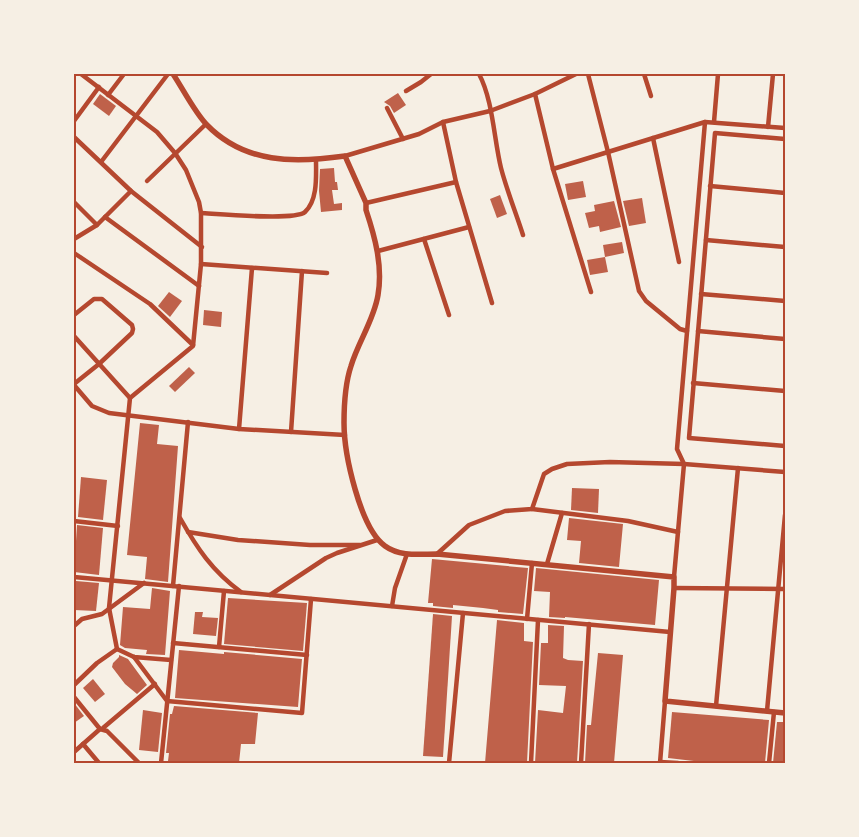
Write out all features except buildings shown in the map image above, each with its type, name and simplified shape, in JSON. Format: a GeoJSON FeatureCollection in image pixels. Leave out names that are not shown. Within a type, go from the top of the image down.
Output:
{"type":"FeatureCollection","features":[{"type":"Feature","properties":{"kind":"street"},"geometry":{"type":"LineString","coordinates":[[81,74],[136,115],[176,153],[186,170],[199,202],[201,213],[200,286],[193,346],[130,398]]}},
{"type":"Feature","properties":{"kind":"street"},"geometry":{"type":"LineString","coordinates":[[108,94],[124,74]]}},
{"type":"Feature","properties":{"kind":"street"},"geometry":{"type":"LineString","coordinates":[[101,162],[168,74]]}},
{"type":"Feature","properties":{"kind":"street"},"geometry":{"type":"LineString","coordinates":[[173,74],[206,124],[228,144],[269,158],[296,161],[345,156],[403,139],[419,134],[443,122],[490,111],[536,94],[576,74]]}},
{"type":"Feature","properties":{"kind":"street"},"geometry":{"type":"LineString","coordinates":[[406,91],[431,74]]}},
{"type":"Feature","properties":{"kind":"street"},"geometry":{"type":"LineString","coordinates":[[479,74],[490,111],[501,169],[523,235]]}},
{"type":"Feature","properties":{"kind":"street"},"geometry":{"type":"LineString","coordinates":[[588,74],[608,152],[639,290],[646,301],[680,330],[687,331]]}},
{"type":"Feature","properties":{"kind":"street"},"geometry":{"type":"LineString","coordinates":[[644,74],[651,96]]}},
{"type":"Feature","properties":{"kind":"street"},"geometry":{"type":"LineString","coordinates":[[714,122],[718,74]]}},
{"type":"Feature","properties":{"kind":"street"},"geometry":{"type":"LineString","coordinates":[[768,127],[773,74]]}},
{"type":"Feature","properties":{"kind":"street"},"geometry":{"type":"LineString","coordinates":[[74,121],[98,87]]}},
{"type":"Feature","properties":{"kind":"street"},"geometry":{"type":"LineString","coordinates":[[536,94],[553,169],[591,292]]}},
{"type":"Feature","properties":{"kind":"street"},"geometry":{"type":"LineString","coordinates":[[387,108],[403,139]]}},
{"type":"Feature","properties":{"kind":"street"},"geometry":{"type":"LineString","coordinates":[[443,122],[456,182],[492,303]]}},
{"type":"Feature","properties":{"kind":"street"},"geometry":{"type":"LineString","coordinates":[[553,169],[705,122],[785,128]]}},
{"type":"Feature","properties":{"kind":"street"},"geometry":{"type":"LineString","coordinates":[[678,763],[660,762],[684,464],[676,449],[705,122]]}},
{"type":"Feature","properties":{"kind":"street"},"geometry":{"type":"LineString","coordinates":[[147,180],[206,124]]}},
{"type":"Feature","properties":{"kind":"street"},"geometry":{"type":"LineString","coordinates":[[785,139],[715,133],[689,438],[785,446]]}},
{"type":"Feature","properties":{"kind":"street"},"geometry":{"type":"LineString","coordinates":[[74,137],[131,191],[202,247]]}},
{"type":"Feature","properties":{"kind":"street"},"geometry":{"type":"LineString","coordinates":[[652,138],[679,262]]}},
{"type":"Feature","properties":{"kind":"street"},"geometry":{"type":"LineString","coordinates":[[345,156],[366,203],[366,210],[378,251],[380,278],[378,295],[375,308],[350,367],[344,408],[345,435],[350,466],[359,500],[377,540],[395,551],[407,554],[437,554],[674,576]]}},
{"type":"Feature","properties":{"kind":"street"},"geometry":{"type":"LineString","coordinates":[[201,213],[300,216],[307,211],[315,192],[316,160]]}},
{"type":"Feature","properties":{"kind":"street"},"geometry":{"type":"LineString","coordinates":[[366,203],[456,182]]}},
{"type":"Feature","properties":{"kind":"street"},"geometry":{"type":"LineString","coordinates":[[710,186],[785,193]]}},
{"type":"Feature","properties":{"kind":"street"},"geometry":{"type":"LineString","coordinates":[[74,239],[97,224],[131,191]]}},
{"type":"Feature","properties":{"kind":"street"},"geometry":{"type":"LineString","coordinates":[[74,202],[97,224]]}},
{"type":"Feature","properties":{"kind":"street"},"geometry":{"type":"LineString","coordinates":[[105,217],[200,286]]}},
{"type":"Feature","properties":{"kind":"street"},"geometry":{"type":"LineString","coordinates":[[378,251],[469,227]]}},
{"type":"Feature","properties":{"kind":"street"},"geometry":{"type":"LineString","coordinates":[[424,239],[448,315]]}},
{"type":"Feature","properties":{"kind":"street"},"geometry":{"type":"LineString","coordinates":[[706,240],[785,247]]}},
{"type":"Feature","properties":{"kind":"street"},"geometry":{"type":"LineString","coordinates":[[74,253],[150,304],[193,346]]}},
{"type":"Feature","properties":{"kind":"street"},"geometry":{"type":"LineString","coordinates":[[201,264],[327,273]]}},
{"type":"Feature","properties":{"kind":"street"},"geometry":{"type":"LineString","coordinates":[[239,429],[252,268]]}},
{"type":"Feature","properties":{"kind":"street"},"geometry":{"type":"LineString","coordinates":[[291,432],[302,271]]}},
{"type":"Feature","properties":{"kind":"street"},"geometry":{"type":"LineString","coordinates":[[701,294],[785,302]]}},
{"type":"Feature","properties":{"kind":"street"},"geometry":{"type":"LineString","coordinates":[[74,315],[94,299],[102,299],[132,325],[133,329],[132,333],[74,385],[92,406],[109,413],[239,429],[345,435]]}},
{"type":"Feature","properties":{"kind":"street"},"geometry":{"type":"LineString","coordinates":[[698,331],[785,339]]}},
{"type":"Feature","properties":{"kind":"street"},"geometry":{"type":"LineString","coordinates":[[74,336],[130,398],[110,608],[117,649]]}},
{"type":"Feature","properties":{"kind":"street"},"geometry":{"type":"LineString","coordinates":[[694,383],[785,391]]}},
{"type":"Feature","properties":{"kind":"street"},"geometry":{"type":"LineString","coordinates":[[161,763],[173,643],[179,517],[188,422]]}},
{"type":"Feature","properties":{"kind":"street"},"geometry":{"type":"LineString","coordinates":[[532,510],[544,474],[567,464],[610,462],[684,464],[785,472]]}},
{"type":"Feature","properties":{"kind":"street"},"geometry":{"type":"LineString","coordinates":[[716,706],[738,468]]}},
{"type":"Feature","properties":{"kind":"street"},"geometry":{"type":"LineString","coordinates":[[437,554],[470,525],[505,511],[532,510],[628,521],[678,532]]}},
{"type":"Feature","properties":{"kind":"street"},"geometry":{"type":"LineString","coordinates":[[547,564],[562,513]]}},
{"type":"Feature","properties":{"kind":"street"},"geometry":{"type":"LineString","coordinates":[[767,711],[785,515]]}},
{"type":"Feature","properties":{"kind":"street"},"geometry":{"type":"LineString","coordinates":[[179,517],[206,560],[241,592]]}},
{"type":"Feature","properties":{"kind":"street"},"geometry":{"type":"LineString","coordinates":[[74,521],[118,526]]}},
{"type":"Feature","properties":{"kind":"street"},"geometry":{"type":"LineString","coordinates":[[188,532],[238,540],[310,545],[360,545]]}},
{"type":"Feature","properties":{"kind":"street"},"geometry":{"type":"LineString","coordinates":[[270,595],[326,558],[377,540]]}},
{"type":"Feature","properties":{"kind":"street"},"geometry":{"type":"LineString","coordinates":[[392,606],[395,588],[407,554]]}},
{"type":"Feature","properties":{"kind":"street"},"geometry":{"type":"LineString","coordinates":[[527,619],[532,563]]}},
{"type":"Feature","properties":{"kind":"street"},"geometry":{"type":"LineString","coordinates":[[74,577],[670,632]]}},
{"type":"Feature","properties":{"kind":"street"},"geometry":{"type":"LineString","coordinates":[[74,626],[82,619],[102,614],[144,583]]}},
{"type":"Feature","properties":{"kind":"street"},"geometry":{"type":"LineString","coordinates":[[674,588],[728,590],[785,589]]}},
{"type":"Feature","properties":{"kind":"street"},"geometry":{"type":"LineString","coordinates":[[219,648],[224,590]]}},
{"type":"Feature","properties":{"kind":"street"},"geometry":{"type":"LineString","coordinates":[[134,657],[167,701],[302,713],[311,599]]}},
{"type":"Feature","properties":{"kind":"street"},"geometry":{"type":"LineString","coordinates":[[449,763],[463,613]]}},
{"type":"Feature","properties":{"kind":"street"},"geometry":{"type":"LineString","coordinates":[[531,763],[538,620]]}},
{"type":"Feature","properties":{"kind":"street"},"geometry":{"type":"LineString","coordinates":[[580,763],[589,624]]}},
{"type":"Feature","properties":{"kind":"street"},"geometry":{"type":"LineString","coordinates":[[173,643],[307,656]]}},
{"type":"Feature","properties":{"kind":"street"},"geometry":{"type":"LineString","coordinates":[[117,649],[134,657],[171,660]]}},
{"type":"Feature","properties":{"kind":"street"},"geometry":{"type":"LineString","coordinates":[[74,685],[117,649]]}},
{"type":"Feature","properties":{"kind":"street"},"geometry":{"type":"LineString","coordinates":[[74,752],[155,684]]}},
{"type":"Feature","properties":{"kind":"street"},"geometry":{"type":"LineString","coordinates":[[74,696],[102,728],[139,763]]}},
{"type":"Feature","properties":{"kind":"street"},"geometry":{"type":"LineString","coordinates":[[665,701],[785,713]]}},
{"type":"Feature","properties":{"kind":"street"},"geometry":{"type":"LineString","coordinates":[[769,763],[774,712]]}},
{"type":"Feature","properties":{"kind":"street"},"geometry":{"type":"LineString","coordinates":[[83,744],[99,763]]}}]}
